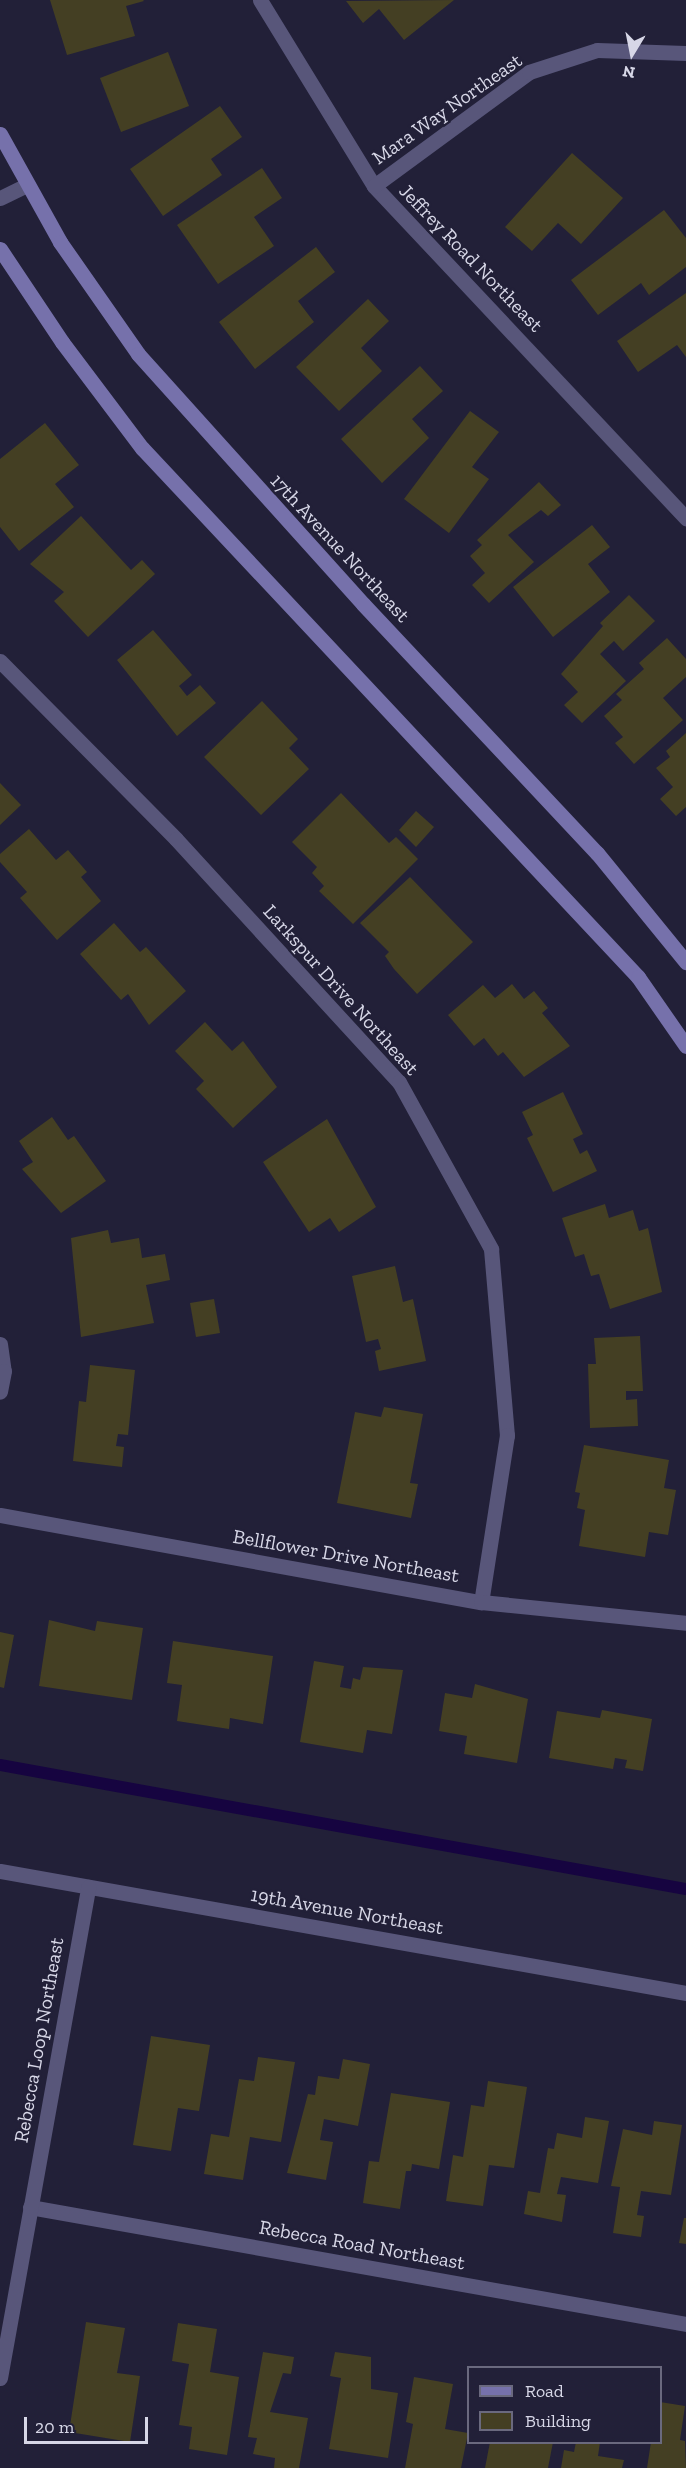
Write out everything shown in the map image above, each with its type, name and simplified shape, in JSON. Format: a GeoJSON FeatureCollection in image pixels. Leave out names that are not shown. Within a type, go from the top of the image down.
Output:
{"type":"FeatureCollection","features":[{"type":"Feature","properties":{"kind":"street","name":"Jeffrey Road Northeast"},"geometry":{"type":"LineString","coordinates":[[260,0],[374,186],[686,519]]}},
{"type":"Feature","properties":{"kind":"street","name":"Mara Way Northeast"},"geometry":{"type":"LineString","coordinates":[[374,186],[529,72],[597,50],[686,53]]}},
{"type":"Feature","properties":{"kind":"street","name":"17th Avenue Northeast"},"geometry":{"type":"LineString","coordinates":[[0,134],[25,186],[101,306],[138,354],[363,604],[597,853],[686,962]]}},
{"type":"Feature","properties":{"kind":"street"},"geometry":{"type":"LineString","coordinates":[[0,198],[25,186]]}},
{"type":"Feature","properties":{"kind":"street"},"geometry":{"type":"LineString","coordinates":[[0,249],[62,342],[142,448],[638,977],[686,1046]]}},
{"type":"Feature","properties":{"kind":"street","name":"Larkspur Drive Northeast"},"geometry":{"type":"LineString","coordinates":[[0,661],[176,839],[399,1082],[491,1249],[507,1435],[481,1602]]}},
{"type":"Feature","properties":{"kind":"street"},"geometry":{"type":"LineString","coordinates":[[0,1344],[4,1371],[0,1392]]}},
{"type":"Feature","properties":{"kind":"street","name":"Bellflower Drive Northeast"},"geometry":{"type":"LineString","coordinates":[[0,1515],[481,1602],[686,1623]]}},
{"type":"Feature","properties":{"kind":"street","name":"19th Avenue Northeast"},"geometry":{"type":"LineString","coordinates":[[0,1871],[686,1993]]}},
{"type":"Feature","properties":{"kind":"street","name":"Rebecca Loop Northeast"},"geometry":{"type":"LineString","coordinates":[[0,2378],[88,1887]]}},
{"type":"Feature","properties":{"kind":"street","name":"Rebecca Road Northeast"},"geometry":{"type":"LineString","coordinates":[[30,2207],[686,2324]]}},
{"type":"Feature","properties":{"kind":"building"},"geometry":{"type":"Polygon","coordinates":[[[50,0],[144,1],[126,6],[135,36],[67,55],[50,0]]]}},
{"type":"Feature","properties":{"kind":"building"},"geometry":{"type":"Polygon","coordinates":[[[454,0],[404,40],[379,9],[363,23],[346,1],[454,0]]]}},
{"type":"Feature","properties":{"kind":"building"},"geometry":{"type":"Polygon","coordinates":[[[168,52],[189,106],[121,132],[100,78],[168,52]]]}},
{"type":"Feature","properties":{"kind":"building"},"geometry":{"type":"Polygon","coordinates":[[[220,106],[242,137],[211,159],[222,175],[163,216],[130,169],[220,106]]]}},
{"type":"Feature","properties":{"kind":"building"},"geometry":{"type":"Polygon","coordinates":[[[572,153],[623,198],[581,244],[558,223],[532,251],[505,227],[572,153]]]}},
{"type":"Feature","properties":{"kind":"building"},"geometry":{"type":"Polygon","coordinates":[[[262,168],[282,198],[254,217],[274,246],[218,284],[177,225],[262,168]]]}},
{"type":"Feature","properties":{"kind":"building"},"geometry":{"type":"Polygon","coordinates":[[[664,210],[686,238],[686,267],[649,295],[641,283],[598,315],[571,280],[664,210]]]}},
{"type":"Feature","properties":{"kind":"building"},"geometry":{"type":"Polygon","coordinates":[[[316,247],[335,272],[298,301],[314,322],[255,369],[219,322],[316,247]]]}},
{"type":"Feature","properties":{"kind":"building"},"geometry":{"type":"Polygon","coordinates":[[[686,293],[686,357],[677,345],[638,372],[617,341],[686,293]]]}},
{"type":"Feature","properties":{"kind":"building"},"geometry":{"type":"Polygon","coordinates":[[[368,299],[389,321],[361,348],[382,371],[339,411],[296,367],[368,299]]]}},
{"type":"Feature","properties":{"kind":"building"},"geometry":{"type":"Polygon","coordinates":[[[420,366],[443,391],[412,419],[429,438],[382,483],[341,439],[420,366]]]}},
{"type":"Feature","properties":{"kind":"building"},"geometry":{"type":"Polygon","coordinates":[[[470,411],[499,432],[472,467],[489,479],[449,533],[404,499],[470,411]]]}},
{"type":"Feature","properties":{"kind":"building"},"geometry":{"type":"Polygon","coordinates":[[[45,423],[79,465],[55,484],[74,507],[19,551],[0,527],[0,459],[45,423]]]}},
{"type":"Feature","properties":{"kind":"building"},"geometry":{"type":"Polygon","coordinates":[[[539,482],[561,505],[548,516],[541,510],[508,535],[534,562],[489,603],[472,585],[485,573],[470,556],[482,545],[477,540],[539,482]]]}},
{"type":"Feature","properties":{"kind":"building"},"geometry":{"type":"Polygon","coordinates":[[[81,516],[131,570],[142,560],[155,574],[88,637],[54,601],[64,592],[30,564],[81,516]]]}},
{"type":"Feature","properties":{"kind":"building"},"geometry":{"type":"Polygon","coordinates":[[[592,525],[610,547],[588,564],[610,592],[553,637],[513,587],[592,525]]]}},
{"type":"Feature","properties":{"kind":"building"},"geometry":{"type":"Polygon","coordinates":[[[629,595],[655,621],[623,651],[614,641],[600,654],[626,681],[582,723],[564,705],[578,692],[561,674],[603,626],[600,623],[629,595]]]}},
{"type":"Feature","properties":{"kind":"building"},"geometry":{"type":"Polygon","coordinates":[[[153,630],[192,675],[179,686],[187,696],[200,685],[216,703],[177,736],[117,660],[153,630]]]}},
{"type":"Feature","properties":{"kind":"building"},"geometry":{"type":"Polygon","coordinates":[[[667,638],[686,659],[686,677],[663,698],[683,720],[634,764],[615,743],[623,737],[604,716],[622,700],[616,694],[644,669],[639,663],[667,638]]]}},
{"type":"Feature","properties":{"kind":"building"},"geometry":{"type":"Polygon","coordinates":[[[262,701],[298,739],[289,748],[309,769],[261,815],[204,757],[262,701]]]}},
{"type":"Feature","properties":{"kind":"building"},"geometry":{"type":"Polygon","coordinates":[[[686,733],[686,807],[676,816],[660,799],[673,787],[656,768],[670,757],[666,751],[686,733]]]}},
{"type":"Feature","properties":{"kind":"building"},"geometry":{"type":"Polygon","coordinates":[[[0,783],[21,805],[0,825],[0,783]]]}},
{"type":"Feature","properties":{"kind":"building"},"geometry":{"type":"Polygon","coordinates":[[[341,793],[389,843],[396,837],[418,859],[353,924],[319,891],[324,886],[312,873],[317,867],[292,842],[341,793]]]}},
{"type":"Feature","properties":{"kind":"building"},"geometry":{"type":"Polygon","coordinates":[[[416,811],[434,827],[416,847],[399,830],[416,811]]]}},
{"type":"Feature","properties":{"kind":"building"},"geometry":{"type":"Polygon","coordinates":[[[29,829],[56,860],[68,850],[87,872],[81,877],[101,901],[57,940],[20,898],[27,892],[0,862],[0,854],[29,829]]]}},
{"type":"Feature","properties":{"kind":"building"},"geometry":{"type":"Polygon","coordinates":[[[410,877],[473,942],[417,994],[385,956],[389,952],[360,923],[410,877]]]}},
{"type":"Feature","properties":{"kind":"building"},"geometry":{"type":"Polygon","coordinates":[[[114,923],[140,952],[146,947],[186,991],[149,1025],[128,994],[121,1000],[80,954],[114,923]]]}},
{"type":"Feature","properties":{"kind":"building"},"geometry":{"type":"Polygon","coordinates":[[[512,984],[524,999],[534,991],[548,1008],[542,1013],[570,1046],[524,1077],[503,1052],[498,1056],[484,1038],[474,1046],[448,1015],[483,985],[495,998],[512,984]]]}},
{"type":"Feature","properties":{"kind":"building"},"geometry":{"type":"Polygon","coordinates":[[[205,1022],[232,1051],[243,1041],[277,1087],[233,1128],[196,1089],[204,1081],[175,1051],[205,1022]]]}},
{"type":"Feature","properties":{"kind":"building"},"geometry":{"type":"Polygon","coordinates":[[[563,1092],[583,1134],[573,1139],[580,1154],[587,1150],[597,1171],[553,1192],[527,1138],[533,1135],[522,1112],[563,1092]]]}},
{"type":"Feature","properties":{"kind":"building"},"geometry":{"type":"Polygon","coordinates":[[[52,1117],[68,1140],[74,1136],[106,1181],[61,1213],[22,1169],[33,1162],[19,1141],[52,1117]]]}},
{"type":"Feature","properties":{"kind":"building"},"geometry":{"type":"Polygon","coordinates":[[[327,1119],[376,1207],[339,1232],[330,1218],[309,1232],[263,1162],[327,1119]]]}},
{"type":"Feature","properties":{"kind":"building"},"geometry":{"type":"Polygon","coordinates":[[[605,1204],[609,1218],[633,1210],[639,1231],[648,1228],[662,1292],[610,1309],[599,1274],[591,1276],[584,1254],[575,1257],[562,1218],[605,1204]]]}},
{"type":"Feature","properties":{"kind":"building"},"geometry":{"type":"Polygon","coordinates":[[[108,1230],[111,1243],[139,1238],[142,1258],[165,1254],[170,1280],[146,1285],[154,1323],[81,1337],[71,1238],[108,1230]]]}},
{"type":"Feature","properties":{"kind":"building"},"geometry":{"type":"Polygon","coordinates":[[[395,1266],[403,1302],[413,1299],[426,1361],[379,1371],[375,1351],[381,1349],[378,1339],[366,1342],[352,1276],[395,1266]]]}},
{"type":"Feature","properties":{"kind":"building"},"geometry":{"type":"Polygon","coordinates":[[[214,1299],[220,1333],[196,1337],[190,1303],[214,1299]]]}},
{"type":"Feature","properties":{"kind":"building"},"geometry":{"type":"Polygon","coordinates":[[[640,1336],[643,1391],[626,1391],[626,1400],[637,1399],[638,1426],[590,1428],[588,1364],[596,1364],[594,1338],[640,1336]]]}},
{"type":"Feature","properties":{"kind":"building"},"geometry":{"type":"Polygon","coordinates":[[[90,1365],[135,1370],[128,1435],[118,1434],[116,1446],[124,1447],[122,1467],[73,1461],[79,1401],[86,1402],[90,1365]]]}},
{"type":"Feature","properties":{"kind":"building"},"geometry":{"type":"Polygon","coordinates":[[[384,1407],[423,1414],[410,1483],[418,1484],[411,1518],[337,1503],[355,1412],[381,1417],[384,1407]]]}},
{"type":"Feature","properties":{"kind":"building"},"geometry":{"type":"Polygon","coordinates":[[[584,1445],[669,1460],[664,1488],[676,1490],[668,1535],[649,1532],[645,1557],[579,1546],[585,1510],[577,1508],[580,1493],[575,1492],[584,1445]]]}},
{"type":"Feature","properties":{"kind":"building"},"geometry":{"type":"Polygon","coordinates":[[[49,1620],[95,1631],[97,1621],[143,1628],[132,1700],[39,1686],[49,1620]]]}},
{"type":"Feature","properties":{"kind":"building"},"geometry":{"type":"Polygon","coordinates":[[[0,1632],[14,1635],[4,1688],[0,1687],[0,1632]]]}},
{"type":"Feature","properties":{"kind":"building"},"geometry":{"type":"Polygon","coordinates":[[[173,1641],[273,1656],[263,1724],[230,1718],[229,1729],[177,1721],[182,1685],[167,1683],[173,1641]]]}},
{"type":"Feature","properties":{"kind":"building"},"geometry":{"type":"Polygon","coordinates":[[[314,1661],[344,1666],[340,1687],[351,1689],[353,1678],[360,1680],[363,1667],[403,1670],[392,1734],[367,1730],[363,1753],[300,1742],[314,1661]]]}},
{"type":"Feature","properties":{"kind":"building"},"geometry":{"type":"Polygon","coordinates":[[[475,1684],[528,1699],[517,1763],[464,1754],[467,1736],[439,1731],[445,1693],[472,1698],[475,1684]]]}},
{"type":"Feature","properties":{"kind":"building"},"geometry":{"type":"Polygon","coordinates":[[[602,1710],[652,1719],[643,1771],[625,1768],[627,1760],[615,1758],[613,1769],[549,1758],[557,1711],[600,1718],[602,1710]]]}},
{"type":"Feature","properties":{"kind":"building"},"geometry":{"type":"Polygon","coordinates":[[[151,2036],[210,2045],[199,2111],[178,2108],[171,2151],[133,2145],[151,2036]]]}},
{"type":"Feature","properties":{"kind":"building"},"geometry":{"type":"Polygon","coordinates":[[[258,2057],[295,2062],[281,2142],[250,2137],[243,2180],[204,2174],[211,2134],[229,2137],[239,2079],[254,2081],[258,2057]]]}},
{"type":"Feature","properties":{"kind":"building"},"geometry":{"type":"Polygon","coordinates":[[[343,2059],[370,2064],[358,2126],[324,2119],[320,2140],[333,2142],[326,2180],[287,2173],[308,2094],[315,2095],[318,2076],[339,2079],[343,2059]]]}},
{"type":"Feature","properties":{"kind":"building"},"geometry":{"type":"Polygon","coordinates":[[[488,2081],[527,2087],[514,2168],[489,2165],[483,2206],[446,2201],[453,2155],[463,2157],[471,2105],[484,2107],[488,2081]]]}},
{"type":"Feature","properties":{"kind":"building"},"geometry":{"type":"Polygon","coordinates":[[[391,2093],[450,2102],[439,2169],[412,2164],[411,2171],[406,2171],[400,2209],[363,2203],[369,2161],[379,2162],[391,2093]]]}},
{"type":"Feature","properties":{"kind":"building"},"geometry":{"type":"Polygon","coordinates":[[[585,2117],[609,2121],[598,2183],[561,2177],[557,2194],[566,2195],[562,2222],[524,2214],[528,2191],[540,2193],[548,2148],[554,2149],[557,2133],[582,2138],[585,2117]]]}},
{"type":"Feature","properties":{"kind":"building"},"geometry":{"type":"Polygon","coordinates":[[[654,2121],[682,2125],[671,2195],[641,2191],[637,2215],[644,2216],[641,2237],[613,2233],[620,2187],[611,2186],[623,2129],[652,2135],[654,2121]]]}},
{"type":"Feature","properties":{"kind":"building"},"geometry":{"type":"Polygon","coordinates":[[[684,2218],[686,2218],[686,2244],[679,2243],[684,2218]]]}},
{"type":"Feature","properties":{"kind":"building"},"geometry":{"type":"Polygon","coordinates":[[[86,2322],[125,2328],[117,2373],[140,2376],[130,2442],[69,2432],[86,2322]]]}},
{"type":"Feature","properties":{"kind":"building"},"geometry":{"type":"Polygon","coordinates":[[[178,2323],[217,2329],[210,2372],[239,2377],[227,2455],[189,2449],[192,2427],[179,2425],[189,2364],[172,2361],[178,2323]]]}},
{"type":"Feature","properties":{"kind":"building"},"geometry":{"type":"Polygon","coordinates":[[[263,2352],[294,2357],[291,2374],[283,2373],[270,2412],[308,2418],[299,2468],[274,2468],[275,2458],[253,2454],[257,2438],[248,2437],[263,2352]]]}},
{"type":"Feature","properties":{"kind":"building"},"geometry":{"type":"Polygon","coordinates":[[[335,2352],[371,2357],[371,2389],[398,2393],[388,2458],[329,2449],[341,2378],[330,2376],[335,2352]]]}},
{"type":"Feature","properties":{"kind":"building"},"geometry":{"type":"Polygon","coordinates":[[[414,2377],[453,2384],[445,2429],[467,2433],[461,2468],[405,2468],[413,2424],[406,2422],[414,2377]]]}},
{"type":"Feature","properties":{"kind":"building"},"geometry":{"type":"Polygon","coordinates":[[[662,2402],[685,2406],[680,2440],[685,2441],[686,2468],[647,2468],[651,2444],[662,2444],[662,2402]]]}},
{"type":"Feature","properties":{"kind":"building"},"geometry":{"type":"Polygon","coordinates":[[[490,2444],[553,2444],[548,2468],[485,2468],[490,2444]]]}},
{"type":"Feature","properties":{"kind":"building"},"geometry":{"type":"Polygon","coordinates":[[[576,2444],[600,2444],[598,2456],[624,2460],[622,2468],[561,2468],[564,2450],[574,2452],[576,2444]]]}},
{"type":"Feature","properties":{"kind":"waterway"},"geometry":{"type":"LineString","coordinates":[[0,1765],[686,1889]]}}]}
